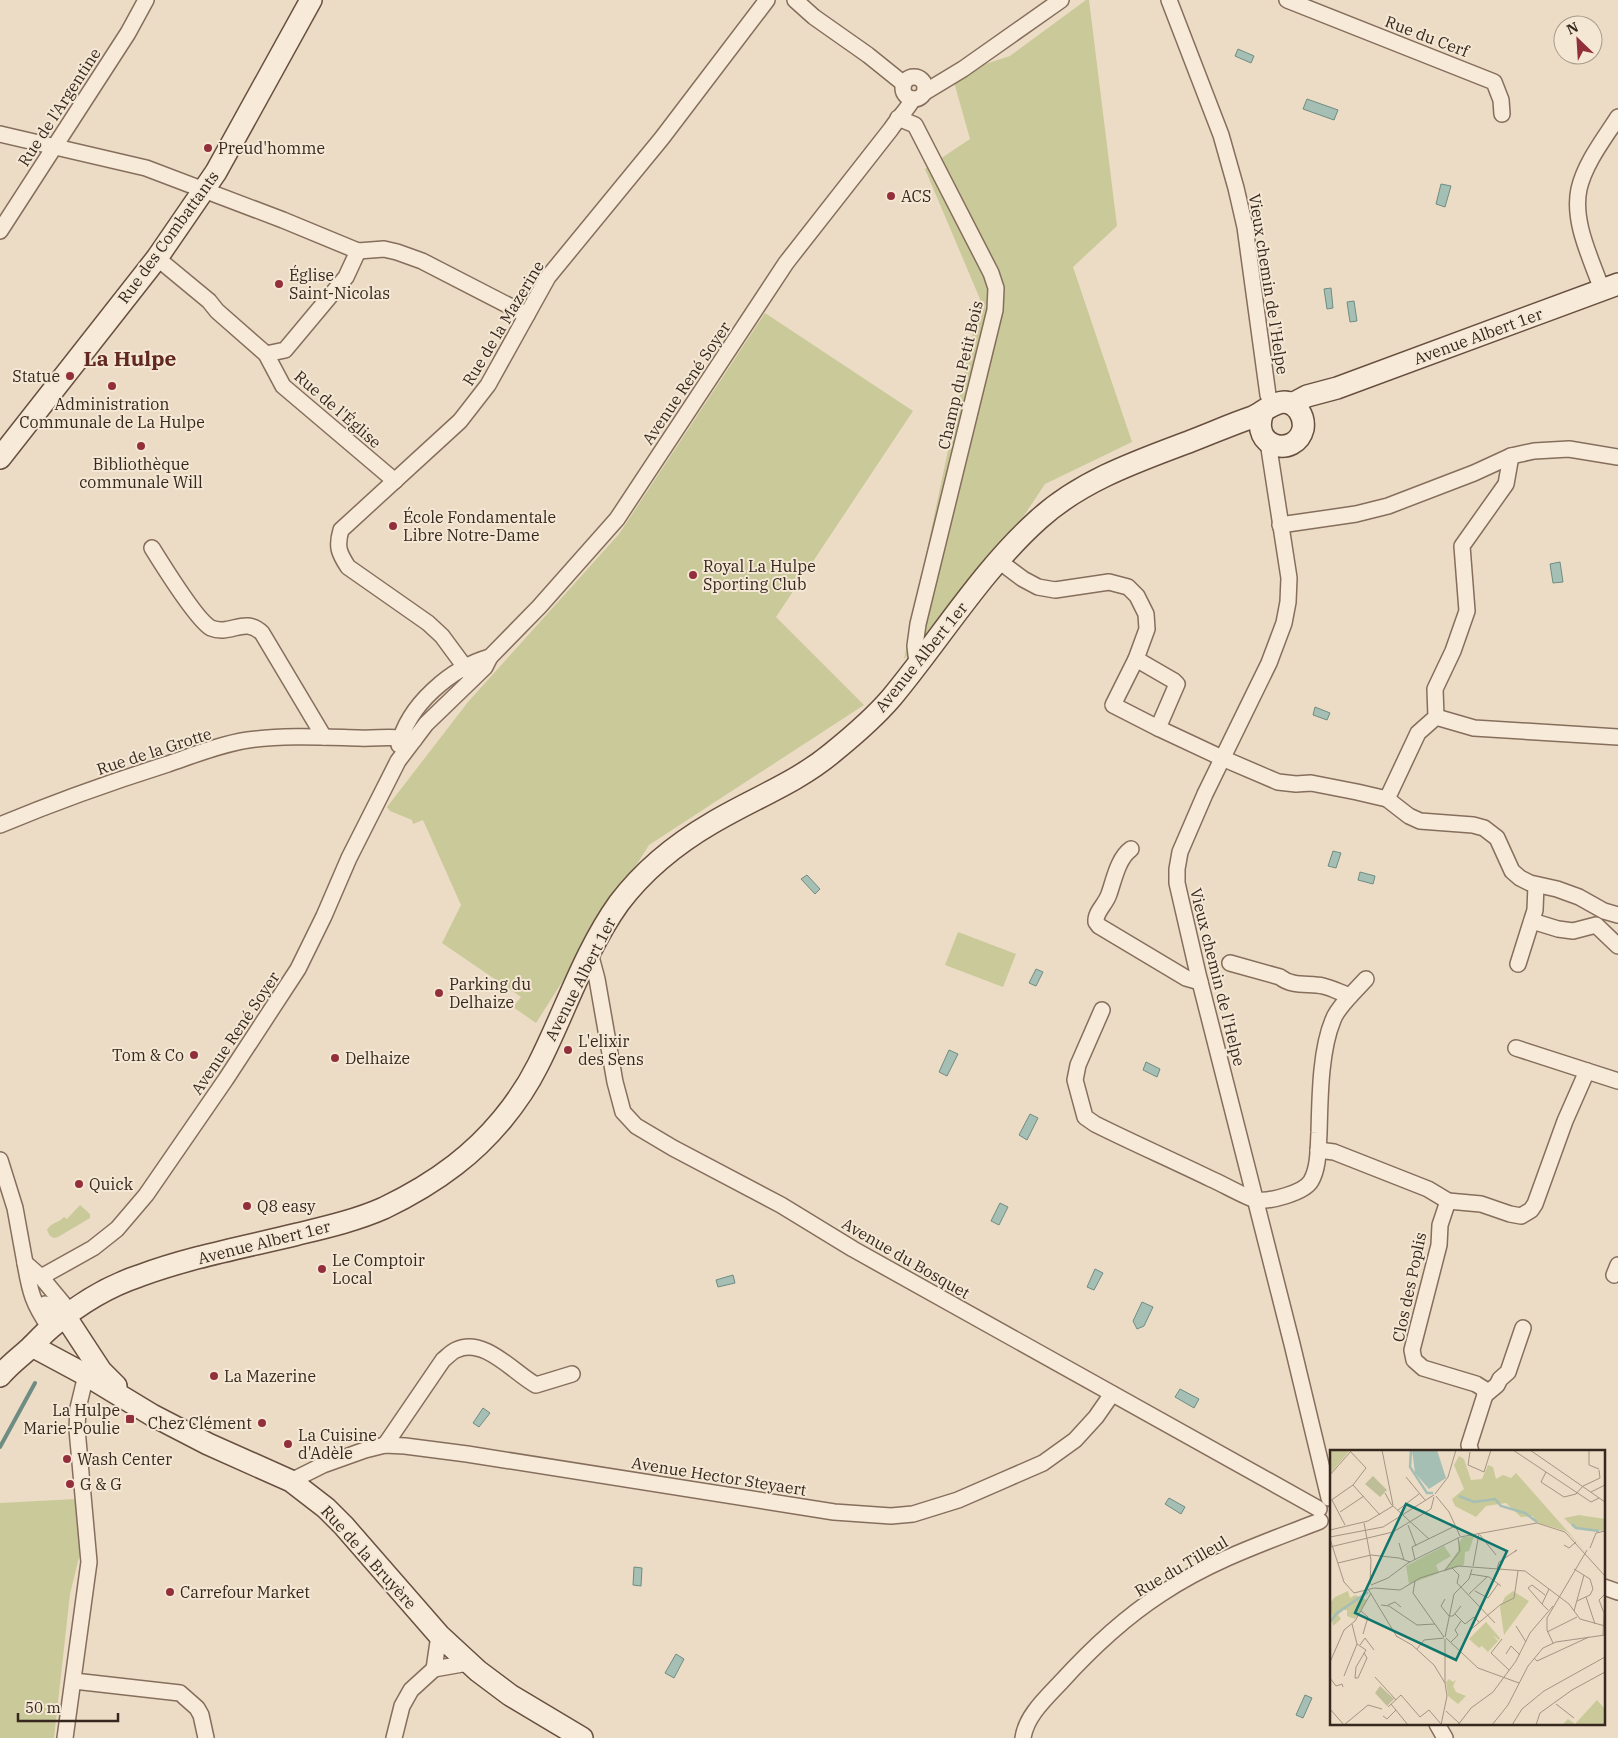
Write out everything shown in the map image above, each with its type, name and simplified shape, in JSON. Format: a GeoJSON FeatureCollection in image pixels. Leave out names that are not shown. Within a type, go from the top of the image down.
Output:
{"type":"FeatureCollection","features":[{"type":"Feature","properties":{"kind":"main road","name":"Rue des Combattants"},"geometry":{"type":"LineString","coordinates":[[0,458],[157,258],[204,190],[216,172],[311,0]]}},
{"type":"Feature","properties":{"kind":"main road","name":"Avenue Albert 1er"},"geometry":{"type":"LineString","coordinates":[[0,1376],[62,1319],[98,1296],[135,1277],[213,1254],[326,1227],[380,1210],[432,1182],[479,1145],[499,1124],[537,1068],[590,953],[620,902],[644,874],[674,847],[713,822],[790,782],[829,756],[864,726],[891,698],[999,561],[1042,516],[1069,496],[1104,476],[1214,432],[1273,423],[1314,394],[1337,388],[1610,287]]}},
{"type":"Feature","properties":{"kind":"main road","name":"Avenue Albert 1er"},"geometry":{"type":"LineString","coordinates":[[1273,423],[1295,442],[1302,434],[1304,424],[1337,388]]}},
{"type":"Feature","properties":{"kind":"main road"},"geometry":{"type":"LineString","coordinates":[[1273,423],[1298,409],[1304,424]]}},
{"type":"Feature","properties":{"kind":"main road","name":"Rue de la Bruyère"},"geometry":{"type":"LineString","coordinates":[[62,1319],[101,1371],[135,1406]]}},
{"type":"Feature","properties":{"kind":"main road","name":"Rue de la Bruyère"},"geometry":{"type":"LineString","coordinates":[[32,1346],[86,1375],[135,1406],[208,1444],[291,1481],[326,1508],[344,1526],[439,1635],[468,1663],[510,1695],[582,1738]]}},
{"type":"Feature","properties":{"kind":"street","name":"Rue de l'Argentine"},"geometry":{"type":"LineString","coordinates":[[0,232],[128,33],[146,0]]}},
{"type":"Feature","properties":{"kind":"street","name":"Rue de la Mazerine"},"geometry":{"type":"LineString","coordinates":[[469,672],[442,636],[428,623],[348,567],[341,556],[338,542],[341,530],[460,421],[488,385],[548,278],[662,138],[767,0]]}},
{"type":"Feature","properties":{"kind":"street"},"geometry":{"type":"LineString","coordinates":[[795,0],[814,18],[913,89],[948,77],[963,69],[1061,0]]}},
{"type":"Feature","properties":{"kind":"street","name":"Vieux chemin de l'Helpe"},"geometry":{"type":"LineString","coordinates":[[1169,0],[1221,135],[1245,227],[1273,423],[1274,476],[1289,578],[1288,602],[1284,623],[1269,663],[1191,825],[1180,852],[1177,883],[1200,982],[1256,1200],[1326,1511]]}},
{"type":"Feature","properties":{"kind":"street","name":"Rue du Cerf"},"geometry":{"type":"LineString","coordinates":[[1287,0],[1494,82],[1501,100],[1502,114]]}},
{"type":"Feature","properties":{"kind":"street","name":"Avenue René Soyer"},"geometry":{"type":"LineString","coordinates":[[42,1277],[92,1248],[111,1234],[146,1195],[226,1079],[298,969],[349,858],[398,762],[398,753],[408,738],[410,717],[442,682],[452,674],[469,672],[476,661],[490,657],[534,612],[617,519],[786,263],[892,129],[898,118],[907,110],[913,89]]}},
{"type":"Feature","properties":{"kind":"street"},"geometry":{"type":"LineString","coordinates":[[1610,287],[1580,226],[1577,206],[1579,188],[1591,159],[1618,117]]}},
{"type":"Feature","properties":{"kind":"street","name":"Champ du Petit Bois"},"geometry":{"type":"LineString","coordinates":[[898,118],[915,125],[984,259],[996,288],[995,310],[918,624],[915,646],[916,664]]}},
{"type":"Feature","properties":{"kind":"street"},"geometry":{"type":"LineString","coordinates":[[0,134],[146,168],[283,220],[358,251],[384,249],[397,252],[422,261],[527,314]]}},
{"type":"Feature","properties":{"kind":"street"},"geometry":{"type":"LineString","coordinates":[[266,354],[285,350],[346,277],[358,251]]}},
{"type":"Feature","properties":{"kind":"street","name":"Rue de l'Église"},"geometry":{"type":"LineString","coordinates":[[157,258],[209,301],[217,311],[266,354],[282,386],[394,480]]}},
{"type":"Feature","properties":{"kind":"street"},"geometry":{"type":"LineString","coordinates":[[1280,525],[1356,514],[1388,506],[1474,473],[1512,456],[1534,451],[1569,448],[1618,457]]}},
{"type":"Feature","properties":{"kind":"street"},"geometry":{"type":"LineString","coordinates":[[1387,799],[1418,733],[1436,716],[1435,689],[1453,651],[1466,611],[1462,546],[1506,484],[1512,456]]}},
{"type":"Feature","properties":{"kind":"street"},"geometry":{"type":"LineString","coordinates":[[152,548],[205,624],[213,629],[227,630],[245,625],[255,626],[262,633],[324,737]]}},
{"type":"Feature","properties":{"kind":"street"},"geometry":{"type":"LineString","coordinates":[[999,561],[1023,579],[1038,587],[1055,590],[1109,582],[1128,587],[1137,596],[1146,614],[1147,629],[1136,659],[1113,705],[1222,758],[1278,782],[1311,783],[1387,799],[1409,816],[1420,821],[1473,825],[1484,828],[1497,838],[1512,871],[1520,878],[1579,897],[1618,915]]}},
{"type":"Feature","properties":{"kind":"street"},"geometry":{"type":"LineString","coordinates":[[1136,659],[1177,684],[1158,728]]}},
{"type":"Feature","properties":{"kind":"street"},"geometry":{"type":"LineString","coordinates":[[1436,716],[1474,728],[1618,737]]}},
{"type":"Feature","properties":{"kind":"street","name":"Rue de la Grotte"},"geometry":{"type":"LineString","coordinates":[[0,825],[61,800],[245,741],[283,736],[408,738]]}},
{"type":"Feature","properties":{"kind":"street"},"geometry":{"type":"LineString","coordinates":[[1131,849],[1123,858],[1109,896],[1096,918],[1096,922],[1186,978],[1200,982]]}},
{"type":"Feature","properties":{"kind":"street"},"geometry":{"type":"LineString","coordinates":[[1518,964],[1535,910],[1536,884]]}},
{"type":"Feature","properties":{"kind":"street"},"geometry":{"type":"LineString","coordinates":[[1600,908],[1596,918],[1596,925],[1618,946]]}},
{"type":"Feature","properties":{"kind":"street"},"geometry":{"type":"LineString","coordinates":[[1532,922],[1558,930],[1573,931],[1596,925]]}},
{"type":"Feature","properties":{"kind":"street","name":"Avenue du Bosquet"},"geometry":{"type":"LineString","coordinates":[[590,953],[597,979],[622,1110],[636,1126],[673,1148],[781,1205],[853,1249],[1112,1394],[1326,1511]]}},
{"type":"Feature","properties":{"kind":"street"},"geometry":{"type":"LineString","coordinates":[[1230,964],[1280,977],[1285,981],[1297,984],[1322,986],[1350,996]]}},
{"type":"Feature","properties":{"kind":"street"},"geometry":{"type":"LineString","coordinates":[[1102,1010],[1078,1065],[1075,1080],[1085,1117],[1095,1124],[1158,1155],[1256,1200],[1284,1197],[1300,1191],[1309,1184],[1316,1168],[1321,1081],[1329,1032],[1334,1018],[1350,996],[1366,979]]}},
{"type":"Feature","properties":{"kind":"street"},"geometry":{"type":"LineString","coordinates":[[1516,1048],[1618,1081]]}},
{"type":"Feature","properties":{"kind":"street"},"geometry":{"type":"LineString","coordinates":[[1318,1150],[1334,1152],[1428,1189],[1448,1201],[1481,1204],[1521,1216],[1531,1210],[1535,1204],[1565,1122],[1587,1071]]}},
{"type":"Feature","properties":{"kind":"street"},"geometry":{"type":"LineString","coordinates":[[0,1160],[15,1208],[30,1292],[37,1311],[62,1319]]}},
{"type":"Feature","properties":{"kind":"street","name":"Clos des Poplis"},"geometry":{"type":"LineString","coordinates":[[1448,1201],[1440,1226],[1439,1245],[1412,1350],[1414,1360],[1423,1368],[1476,1384],[1484,1389],[1485,1395]]}},
{"type":"Feature","properties":{"kind":"street"},"geometry":{"type":"LineString","coordinates":[[25,1263],[42,1277],[62,1319]]}},
{"type":"Feature","properties":{"kind":"street"},"geometry":{"type":"LineString","coordinates":[[45,1304],[62,1319]]}},
{"type":"Feature","properties":{"kind":"street"},"geometry":{"type":"LineString","coordinates":[[1470,1450],[1469,1445],[1485,1395],[1497,1386],[1500,1379],[1508,1372],[1523,1328]]}},
{"type":"Feature","properties":{"kind":"street"},"geometry":{"type":"LineString","coordinates":[[385,1445],[443,1360],[456,1350],[466,1348],[480,1349],[498,1357],[529,1382],[536,1385],[572,1374]]}},
{"type":"Feature","properties":{"kind":"street"},"geometry":{"type":"LineString","coordinates":[[66,1738],[89,1562],[77,1429],[78,1408],[86,1375]]}},
{"type":"Feature","properties":{"kind":"street","name":"Avenue Hector Steyaert"},"geometry":{"type":"LineString","coordinates":[[291,1481],[344,1457],[385,1445],[405,1446],[467,1454],[834,1512],[891,1516],[913,1514],[947,1503],[1043,1463],[1083,1433],[1112,1394]]}},
{"type":"Feature","properties":{"kind":"street","name":"Rue du Tilleul"},"geometry":{"type":"LineString","coordinates":[[1023,1738],[1024,1729],[1031,1716],[1074,1668],[1100,1642],[1161,1593],[1227,1558],[1326,1511]]}},
{"type":"Feature","properties":{"kind":"street"},"geometry":{"type":"LineString","coordinates":[[1606,1588],[1618,1592]]}},
{"type":"Feature","properties":{"kind":"street"},"geometry":{"type":"LineString","coordinates":[[434,1669],[439,1635]]}},
{"type":"Feature","properties":{"kind":"street"},"geometry":{"type":"LineString","coordinates":[[394,1738],[402,1706],[412,1690],[434,1669],[468,1663]]}},
{"type":"Feature","properties":{"kind":"street"},"geometry":{"type":"LineString","coordinates":[[74,1681],[180,1693],[197,1708],[201,1715],[206,1738]]}},
{"type":"Feature","properties":{"kind":"street"},"geometry":{"type":"LineString","coordinates":[[1438,1726],[1445,1738]]}},
{"type":"Feature","properties":{"kind":"green space"},"geometry":{"type":"Polygon","coordinates":[[[1086,0],[1089,0],[1117,226],[1073,267],[1132,442],[1045,484],[1019,523],[936,625],[904,659],[980,299],[925,169],[970,139],[952,75],[1010,56],[1086,0]]]}},
{"type":"Feature","properties":{"kind":"green space","name":"Royal La Hulpe Sporting Club"},"geometry":{"type":"Polygon","coordinates":[[[765,313],[913,411],[776,617],[864,705],[649,845],[536,1023],[513,1007],[521,997],[442,943],[461,905],[423,820],[413,824],[412,820],[390,811],[387,807],[468,702],[619,534],[765,313]]]}},
{"type":"Feature","properties":{"kind":"green space"},"geometry":{"type":"Polygon","coordinates":[[[958,932],[1016,954],[1003,987],[945,965],[958,932]]]}},
{"type":"Feature","properties":{"kind":"green space"},"geometry":{"type":"Polygon","coordinates":[[[80,1205],[90,1214],[90,1218],[58,1237],[50,1236],[47,1230],[49,1227],[64,1217],[67,1219],[80,1205]]]}},
{"type":"Feature","properties":{"kind":"green space"},"geometry":{"type":"Polygon","coordinates":[[[76,1499],[81,1549],[70,1594],[54,1738],[0,1738],[0,1503],[76,1499]]]}},
{"type":"Feature","properties":{"kind":"shaded area"},"geometry":{"type":"Polygon","coordinates":[[[1238,49],[1254,56],[1251,63],[1235,56],[1238,49]]]}},
{"type":"Feature","properties":{"kind":"shaded area"},"geometry":{"type":"Polygon","coordinates":[[[1307,99],[1338,110],[1334,120],[1303,109],[1307,99]]]}},
{"type":"Feature","properties":{"kind":"shaded area"},"geometry":{"type":"Polygon","coordinates":[[[1441,184],[1451,186],[1445,207],[1436,204],[1441,184]]]}},
{"type":"Feature","properties":{"kind":"shaded area"},"geometry":{"type":"Polygon","coordinates":[[[1331,288],[1333,308],[1327,309],[1324,289],[1331,288]]]}},
{"type":"Feature","properties":{"kind":"shaded area"},"geometry":{"type":"Polygon","coordinates":[[[1354,301],[1357,321],[1350,322],[1347,302],[1354,301]]]}},
{"type":"Feature","properties":{"kind":"shaded area"},"geometry":{"type":"Polygon","coordinates":[[[1560,562],[1563,582],[1553,583],[1550,564],[1560,562]]]}},
{"type":"Feature","properties":{"kind":"shaded area"},"geometry":{"type":"Polygon","coordinates":[[[1315,707],[1330,713],[1327,720],[1313,715],[1315,707]]]}},
{"type":"Feature","properties":{"kind":"shaded area"},"geometry":{"type":"Polygon","coordinates":[[[1333,851],[1341,853],[1336,868],[1328,866],[1333,851]]]}},
{"type":"Feature","properties":{"kind":"shaded area"},"geometry":{"type":"Polygon","coordinates":[[[1360,872],[1375,876],[1373,884],[1358,880],[1360,872]]]}},
{"type":"Feature","properties":{"kind":"shaded area"},"geometry":{"type":"Polygon","coordinates":[[[807,875],[820,889],[815,894],[801,879],[807,875]]]}},
{"type":"Feature","properties":{"kind":"shaded area"},"geometry":{"type":"Polygon","coordinates":[[[1036,969],[1043,972],[1036,986],[1029,983],[1036,969]]]}},
{"type":"Feature","properties":{"kind":"shaded area"},"geometry":{"type":"Polygon","coordinates":[[[949,1050],[958,1054],[947,1076],[939,1072],[949,1050]]]}},
{"type":"Feature","properties":{"kind":"shaded area"},"geometry":{"type":"Polygon","coordinates":[[[1146,1062],[1160,1069],[1157,1077],[1143,1070],[1146,1062]]]}},
{"type":"Feature","properties":{"kind":"shaded area"},"geometry":{"type":"Polygon","coordinates":[[[1030,1114],[1038,1118],[1027,1140],[1019,1135],[1030,1114]]]}},
{"type":"Feature","properties":{"kind":"shaded area"},"geometry":{"type":"Polygon","coordinates":[[[1000,1203],[1008,1207],[999,1225],[991,1221],[1000,1203]]]}},
{"type":"Feature","properties":{"kind":"shaded area"},"geometry":{"type":"Polygon","coordinates":[[[1095,1269],[1103,1273],[1094,1290],[1087,1287],[1095,1269]]]}},
{"type":"Feature","properties":{"kind":"shaded area"},"geometry":{"type":"Polygon","coordinates":[[[733,1275],[735,1283],[718,1287],[716,1280],[733,1275]]]}},
{"type":"Feature","properties":{"kind":"shaded area"},"geometry":{"type":"Polygon","coordinates":[[[1142,1302],[1153,1307],[1144,1326],[1137,1329],[1133,1321],[1142,1302]]]}},
{"type":"Feature","properties":{"kind":"shaded area"},"geometry":{"type":"Polygon","coordinates":[[[1180,1389],[1199,1399],[1194,1408],[1175,1397],[1180,1389]]]}},
{"type":"Feature","properties":{"kind":"shaded area"},"geometry":{"type":"Polygon","coordinates":[[[483,1408],[490,1413],[479,1427],[473,1423],[483,1408]]]}},
{"type":"Feature","properties":{"kind":"shaded area"},"geometry":{"type":"Polygon","coordinates":[[[1169,1498],[1185,1507],[1181,1514],[1165,1504],[1169,1498]]]}},
{"type":"Feature","properties":{"kind":"shaded area"},"geometry":{"type":"Polygon","coordinates":[[[634,1567],[642,1568],[641,1586],[633,1585],[634,1567]]]}},
{"type":"Feature","properties":{"kind":"shaded area"},"geometry":{"type":"Polygon","coordinates":[[[676,1654],[684,1659],[674,1678],[665,1673],[676,1654]]]}},
{"type":"Feature","properties":{"kind":"shaded area"},"geometry":{"type":"Polygon","coordinates":[[[1305,1695],[1312,1698],[1303,1718],[1296,1715],[1305,1695]]]}},
{"type":"Feature","properties":{"kind":"waterway","name":"La Mazerine"},"geometry":{"type":"LineString","coordinates":[[0,1447],[35,1383]]}},
{"type":"Feature","properties":{"kind":"place","name":"Preud'homme"},"geometry":{"type":"Point","coordinates":[208,148]}},
{"type":"Feature","properties":{"kind":"place","name":"ACS"},"geometry":{"type":"Point","coordinates":[891,196]}},
{"type":"Feature","properties":{"kind":"place","name":"Église Saint-Nicolas"},"geometry":{"type":"Point","coordinates":[279,284]}},
{"type":"Feature","properties":{"kind":"place","name":"Statue"},"geometry":{"type":"Point","coordinates":[70,376]}},
{"type":"Feature","properties":{"kind":"place","name":"Administration Communale de La Hulpe"},"geometry":{"type":"Point","coordinates":[112,386]}},
{"type":"Feature","properties":{"kind":"place","name":"Bibliothèque communale Will"},"geometry":{"type":"Point","coordinates":[141,446]}},
{"type":"Feature","properties":{"kind":"place","name":"École Fondamentale Libre Notre-Dame"},"geometry":{"type":"Point","coordinates":[393,526]}},
{"type":"Feature","properties":{"kind":"place","name":"Royal La Hulpe Sporting Club"},"geometry":{"type":"Point","coordinates":[693,575]}},
{"type":"Feature","properties":{"kind":"place","name":"Parking du Delhaize"},"geometry":{"type":"Point","coordinates":[439,993]}},
{"type":"Feature","properties":{"kind":"place","name":"L'elixir des Sens"},"geometry":{"type":"Point","coordinates":[568,1050]}},
{"type":"Feature","properties":{"kind":"place","name":"Tom & Co"},"geometry":{"type":"Point","coordinates":[194,1055]}},
{"type":"Feature","properties":{"kind":"place","name":"Delhaize"},"geometry":{"type":"Point","coordinates":[335,1058]}},
{"type":"Feature","properties":{"kind":"place","name":"Quick"},"geometry":{"type":"Point","coordinates":[79,1184]}},
{"type":"Feature","properties":{"kind":"place","name":"Q8 easy"},"geometry":{"type":"Point","coordinates":[247,1206]}},
{"type":"Feature","properties":{"kind":"place","name":"Le Comptoir Local"},"geometry":{"type":"Point","coordinates":[322,1269]}},
{"type":"Feature","properties":{"kind":"place","name":"La Mazerine"},"geometry":{"type":"Point","coordinates":[214,1376]}},
{"type":"Feature","properties":{"kind":"place","name":"La Hulpe Marie-Poulie"},"geometry":{"type":"Point","coordinates":[130,1419]}},
{"type":"Feature","properties":{"kind":"place","name":"Chez Clément"},"geometry":{"type":"Point","coordinates":[262,1423]}},
{"type":"Feature","properties":{"kind":"place","name":"La Cuisine d'Adèle"},"geometry":{"type":"Point","coordinates":[288,1444]}},
{"type":"Feature","properties":{"kind":"place","name":"Wash Center"},"geometry":{"type":"Point","coordinates":[67,1459]}},
{"type":"Feature","properties":{"kind":"place","name":"G & G"},"geometry":{"type":"Point","coordinates":[70,1484]}},
{"type":"Feature","properties":{"kind":"place","name":"Carrefour Market"},"geometry":{"type":"Point","coordinates":[170,1592]}},
{"type":"Feature","properties":{"kind":"district","name":"La Hulpe"},"geometry":{"type":"Point","coordinates":[130,358]}}]}
